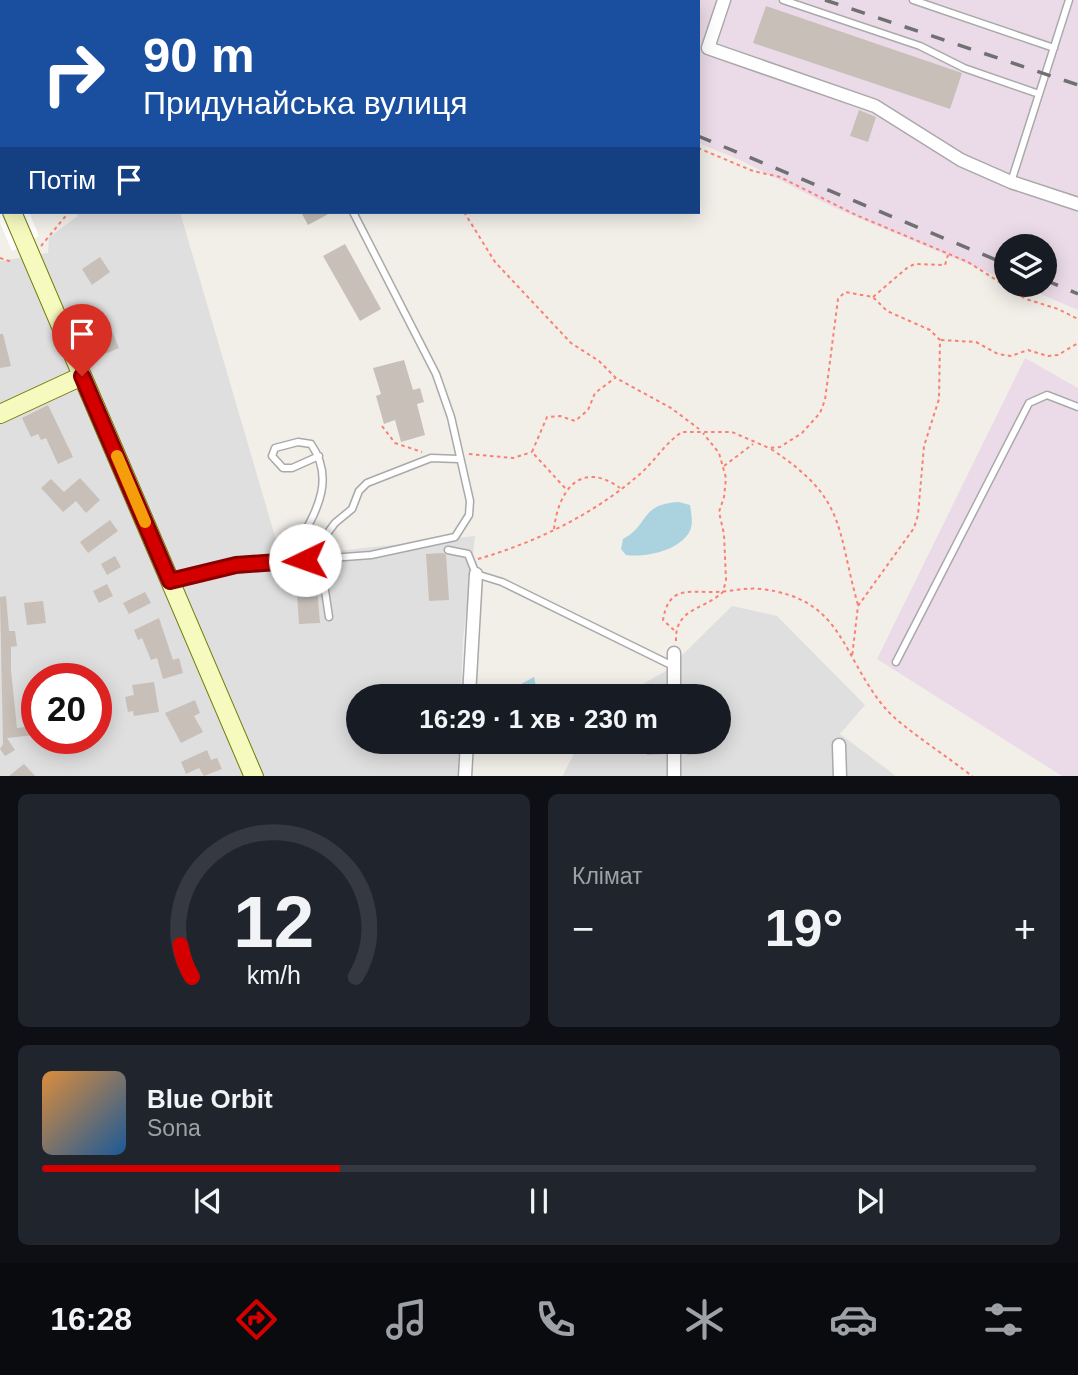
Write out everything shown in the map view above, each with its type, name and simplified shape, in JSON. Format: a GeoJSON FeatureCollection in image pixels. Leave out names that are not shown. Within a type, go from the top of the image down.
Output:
{"type":"FeatureCollection","features":[{"type":"Feature","properties":{"kind":"main road"},"geometry":{"type":"LineString","coordinates":[[13,214],[254,776]]}},
{"type":"Feature","properties":{"kind":"main road"},"geometry":{"type":"LineString","coordinates":[[0,414],[82,376]]}},
{"type":"Feature","properties":{"kind":"street"},"geometry":{"type":"LineString","coordinates":[[724,0],[708,48],[875,106],[949,153],[1011,182],[1078,204]]}},
{"type":"Feature","properties":{"kind":"street"},"geometry":{"type":"LineString","coordinates":[[470,684],[476,574]]}},
{"type":"Feature","properties":{"kind":"street"},"geometry":{"type":"LineString","coordinates":[[674,659],[674,684]]}},
{"type":"Feature","properties":{"kind":"street"},"geometry":{"type":"LineString","coordinates":[[839,745],[840,776]]}},
{"type":"Feature","properties":{"kind":"street"},"geometry":{"type":"LineString","coordinates":[[465,776],[466,754]]}},
{"type":"Feature","properties":{"kind":"street"},"geometry":{"type":"LineString","coordinates":[[674,754],[674,776]]}},
{"type":"Feature","properties":{"kind":"lane"},"geometry":{"type":"LineString","coordinates":[[783,0],[920,46],[964,68],[1039,94]]}},
{"type":"Feature","properties":{"kind":"lane"},"geometry":{"type":"LineString","coordinates":[[913,0],[1054,48]]}},
{"type":"Feature","properties":{"kind":"lane"},"geometry":{"type":"LineString","coordinates":[[1011,182],[1069,0]]}},
{"type":"Feature","properties":{"kind":"lane"},"geometry":{"type":"LineString","coordinates":[[170,581],[226,566],[371,555],[455,537],[469,515],[470,501],[458,458],[451,417],[436,374],[354,214]]}},
{"type":"Feature","properties":{"kind":"lane"},"geometry":{"type":"LineString","coordinates":[[896,662],[1025,409],[1034,399],[1047,395],[1078,407]]}},
{"type":"Feature","properties":{"kind":"lane"},"geometry":{"type":"LineString","coordinates":[[290,561],[319,507],[323,474],[319,456],[311,444],[298,442],[275,448],[272,456],[283,468],[292,468],[319,456]]}},
{"type":"Feature","properties":{"kind":"lane"},"geometry":{"type":"LineString","coordinates":[[329,617],[320,560],[321,542],[335,523],[352,509],[359,491],[367,483],[431,458],[458,458]]}},
{"type":"Feature","properties":{"kind":"lane"},"geometry":{"type":"LineString","coordinates":[[448,550],[468,554],[473,560],[476,574],[502,582],[674,659]]}},
{"type":"Feature","properties":{"kind":"path"},"geometry":{"type":"LineString","coordinates":[[700,149],[753,171],[780,177],[856,215],[968,262],[1026,299],[1058,309],[1078,319]]}},
{"type":"Feature","properties":{"kind":"path"},"geometry":{"type":"LineString","coordinates":[[29,251],[67,214]]}},
{"type":"Feature","properties":{"kind":"path"},"geometry":{"type":"LineString","coordinates":[[465,214],[505,275],[571,343],[589,354],[616,378],[671,408],[701,431],[724,466],[724,498],[719,512],[724,534],[726,580],[723,592],[683,617],[675,631],[674,659]]}},
{"type":"Feature","properties":{"kind":"path"},"geometry":{"type":"LineString","coordinates":[[873,297],[908,267],[915,264],[945,265],[948,253]]}},
{"type":"Feature","properties":{"kind":"path"},"geometry":{"type":"LineString","coordinates":[[0,258],[12,262]]}},
{"type":"Feature","properties":{"kind":"path"},"geometry":{"type":"LineString","coordinates":[[769,448],[791,442],[813,424],[820,413],[825,400],[838,299],[845,292],[873,297],[887,311],[930,330],[940,340],[976,342],[998,354],[1011,356],[1028,350],[1048,356],[1058,355],[1078,343]]}},
{"type":"Feature","properties":{"kind":"path"},"geometry":{"type":"LineString","coordinates":[[858,606],[876,579],[905,545],[916,521],[924,446],[939,399],[940,340]]}},
{"type":"Feature","properties":{"kind":"path"},"geometry":{"type":"LineString","coordinates":[[458,458],[478,452],[513,458],[532,452],[547,417],[552,415],[575,421],[588,410],[595,393],[616,378]]}},
{"type":"Feature","properties":{"kind":"path"},"geometry":{"type":"LineString","coordinates":[[382,426],[395,443],[426,452],[431,458]]}},
{"type":"Feature","properties":{"kind":"path"},"geometry":{"type":"LineString","coordinates":[[473,560],[554,530],[585,510],[600,506],[651,464],[673,438],[682,432],[732,432],[769,448],[808,476],[836,515],[858,606],[852,657]]}},
{"type":"Feature","properties":{"kind":"path"},"geometry":{"type":"LineString","coordinates":[[724,466],[754,443]]}},
{"type":"Feature","properties":{"kind":"path"},"geometry":{"type":"LineString","coordinates":[[532,452],[565,488]]}},
{"type":"Feature","properties":{"kind":"path"},"geometry":{"type":"LineString","coordinates":[[554,530],[558,502],[565,488],[593,478],[603,479],[621,488]]}},
{"type":"Feature","properties":{"kind":"path"},"geometry":{"type":"LineString","coordinates":[[675,631],[663,620],[668,600],[685,590],[723,592],[758,589],[804,600],[819,608],[886,709],[973,776]]}},
{"type":"Feature","properties":{"kind":"shaded area"},"geometry":{"type":"Polygon","coordinates":[[[700,0],[1078,0],[1078,310],[1047,297],[1057,297],[1057,234],[994,234],[994,275],[835,208],[740,160],[700,144],[700,0]]]}},
{"type":"Feature","properties":{"kind":"shaded area"},"geometry":{"type":"Polygon","coordinates":[[[77,214],[181,214],[281,557],[475,536],[463,639],[461,684],[346,684],[346,754],[459,754],[458,776],[0,776],[0,261],[48,253],[49,237],[78,216],[77,214]]]}},
{"type":"Feature","properties":{"kind":"shaded area"},"geometry":{"type":"Polygon","coordinates":[[[1025,358],[1078,388],[1078,776],[1062,776],[877,659],[1025,358]]]}},
{"type":"Feature","properties":{"kind":"shaded area"},"geometry":{"type":"Polygon","coordinates":[[[732,606],[777,616],[865,705],[840,734],[896,776],[563,776],[574,754],[731,754],[731,684],[643,684],[666,671],[732,606]]]}},
{"type":"Feature","properties":{"kind":"water"},"geometry":{"type":"Polygon","coordinates":[[[679,502],[690,505],[692,516],[691,528],[681,542],[653,554],[626,555],[621,549],[623,539],[638,528],[651,511],[679,502]]]}},
{"type":"Feature","properties":{"kind":"water"},"geometry":{"type":"Polygon","coordinates":[[[534,677],[535,684],[521,684],[534,677]]]}},
{"type":"Feature","properties":{"kind":"pier"},"geometry":{"type":"Polygon","coordinates":[[[0,214],[30,214],[39,236],[12,251],[0,223],[0,214]]]}},
{"type":"Feature","properties":{"kind":"building"},"geometry":{"type":"Polygon","coordinates":[[[766,6],[962,73],[950,109],[753,43],[766,6]]]}},
{"type":"Feature","properties":{"kind":"building"},"geometry":{"type":"Polygon","coordinates":[[[859,110],[876,117],[868,142],[850,136],[859,110]]]}},
{"type":"Feature","properties":{"kind":"building"},"geometry":{"type":"Polygon","coordinates":[[[302,214],[328,214],[308,225],[302,214]]]}},
{"type":"Feature","properties":{"kind":"building"},"geometry":{"type":"Polygon","coordinates":[[[345,244],[381,309],[360,321],[323,256],[345,244]]]}},
{"type":"Feature","properties":{"kind":"building"},"geometry":{"type":"Polygon","coordinates":[[[100,257],[110,272],[92,285],[82,269],[100,257]]]}},
{"type":"Feature","properties":{"kind":"building"},"geometry":{"type":"Polygon","coordinates":[[[111,329],[119,348],[98,357],[90,337],[111,329]]]}},
{"type":"Feature","properties":{"kind":"building"},"geometry":{"type":"Polygon","coordinates":[[[0,334],[3,334],[11,366],[0,368],[0,334]]]}},
{"type":"Feature","properties":{"kind":"building"},"geometry":{"type":"Polygon","coordinates":[[[404,360],[413,390],[420,388],[424,402],[417,404],[425,435],[401,442],[395,420],[384,424],[376,396],[381,394],[373,368],[404,360]]]}},
{"type":"Feature","properties":{"kind":"building"},"geometry":{"type":"Polygon","coordinates":[[[48,405],[73,457],[58,464],[46,438],[41,440],[38,434],[31,437],[22,418],[48,405]]]}},
{"type":"Feature","properties":{"kind":"building"},"geometry":{"type":"Polygon","coordinates":[[[80,478],[100,500],[86,513],[76,501],[63,512],[41,488],[51,479],[64,492],[80,478]]]}},
{"type":"Feature","properties":{"kind":"building"},"geometry":{"type":"Polygon","coordinates":[[[110,520],[118,531],[88,553],[80,542],[110,520]]]}},
{"type":"Feature","properties":{"kind":"building"},"geometry":{"type":"Polygon","coordinates":[[[426,554],[446,555],[449,600],[429,601],[426,554]]]}},
{"type":"Feature","properties":{"kind":"building"},"geometry":{"type":"Polygon","coordinates":[[[115,556],[121,567],[107,575],[101,564],[115,556]]]}},
{"type":"Feature","properties":{"kind":"building"},"geometry":{"type":"Polygon","coordinates":[[[316,576],[320,623],[299,624],[296,578],[316,576]]]}},
{"type":"Feature","properties":{"kind":"building"},"geometry":{"type":"Polygon","coordinates":[[[107,584],[113,596],[99,603],[93,591],[107,584]]]}},
{"type":"Feature","properties":{"kind":"building"},"geometry":{"type":"Polygon","coordinates":[[[145,592],[151,603],[129,614],[123,603],[145,592]]]}},
{"type":"Feature","properties":{"kind":"building"},"geometry":{"type":"Polygon","coordinates":[[[6,596],[9,631],[15,631],[17,646],[11,647],[11,670],[17,728],[21,728],[21,736],[7,738],[15,750],[5,756],[0,749],[3,744],[0,597],[6,596]]]}},
{"type":"Feature","properties":{"kind":"building"},"geometry":{"type":"Polygon","coordinates":[[[43,601],[46,623],[27,625],[24,603],[43,601]]]}},
{"type":"Feature","properties":{"kind":"building"},"geometry":{"type":"Polygon","coordinates":[[[159,618],[173,660],[179,658],[183,673],[163,679],[157,658],[151,660],[142,638],[138,640],[134,630],[159,618]]]}},
{"type":"Feature","properties":{"kind":"building"},"geometry":{"type":"Polygon","coordinates":[[[154,682],[159,712],[134,716],[133,711],[128,712],[125,697],[134,695],[132,685],[154,682]]]}},
{"type":"Feature","properties":{"kind":"building"},"geometry":{"type":"Polygon","coordinates":[[[195,700],[200,713],[194,716],[203,732],[181,743],[165,713],[195,700]]]}},
{"type":"Feature","properties":{"kind":"building"},"geometry":{"type":"Polygon","coordinates":[[[207,750],[211,760],[217,758],[222,769],[204,776],[199,768],[186,774],[181,762],[207,750]]]}},
{"type":"Feature","properties":{"kind":"building"},"geometry":{"type":"Polygon","coordinates":[[[24,764],[35,776],[9,776],[24,764]]]}},
{"type":"Feature","properties":{"kind":"railway"},"geometry":{"type":"LineString","coordinates":[[825,0],[1078,85]]}},
{"type":"Feature","properties":{"kind":"railway"},"geometry":{"type":"LineString","coordinates":[[700,137],[994,259]]}},
{"type":"Feature","properties":{"kind":"railway"},"geometry":{"type":"LineString","coordinates":[[1057,285],[1078,294]]}},
{"type":"Feature","properties":{"kind":"slow traffic"},"geometry":{"type":"LineString","coordinates":[[117,456],[145,522]]}},
{"type":"Feature","properties":{"kind":"route"},"geometry":{"type":"LineString","coordinates":[[82,376],[170,581],[236,565],[305,560]]}}]}
